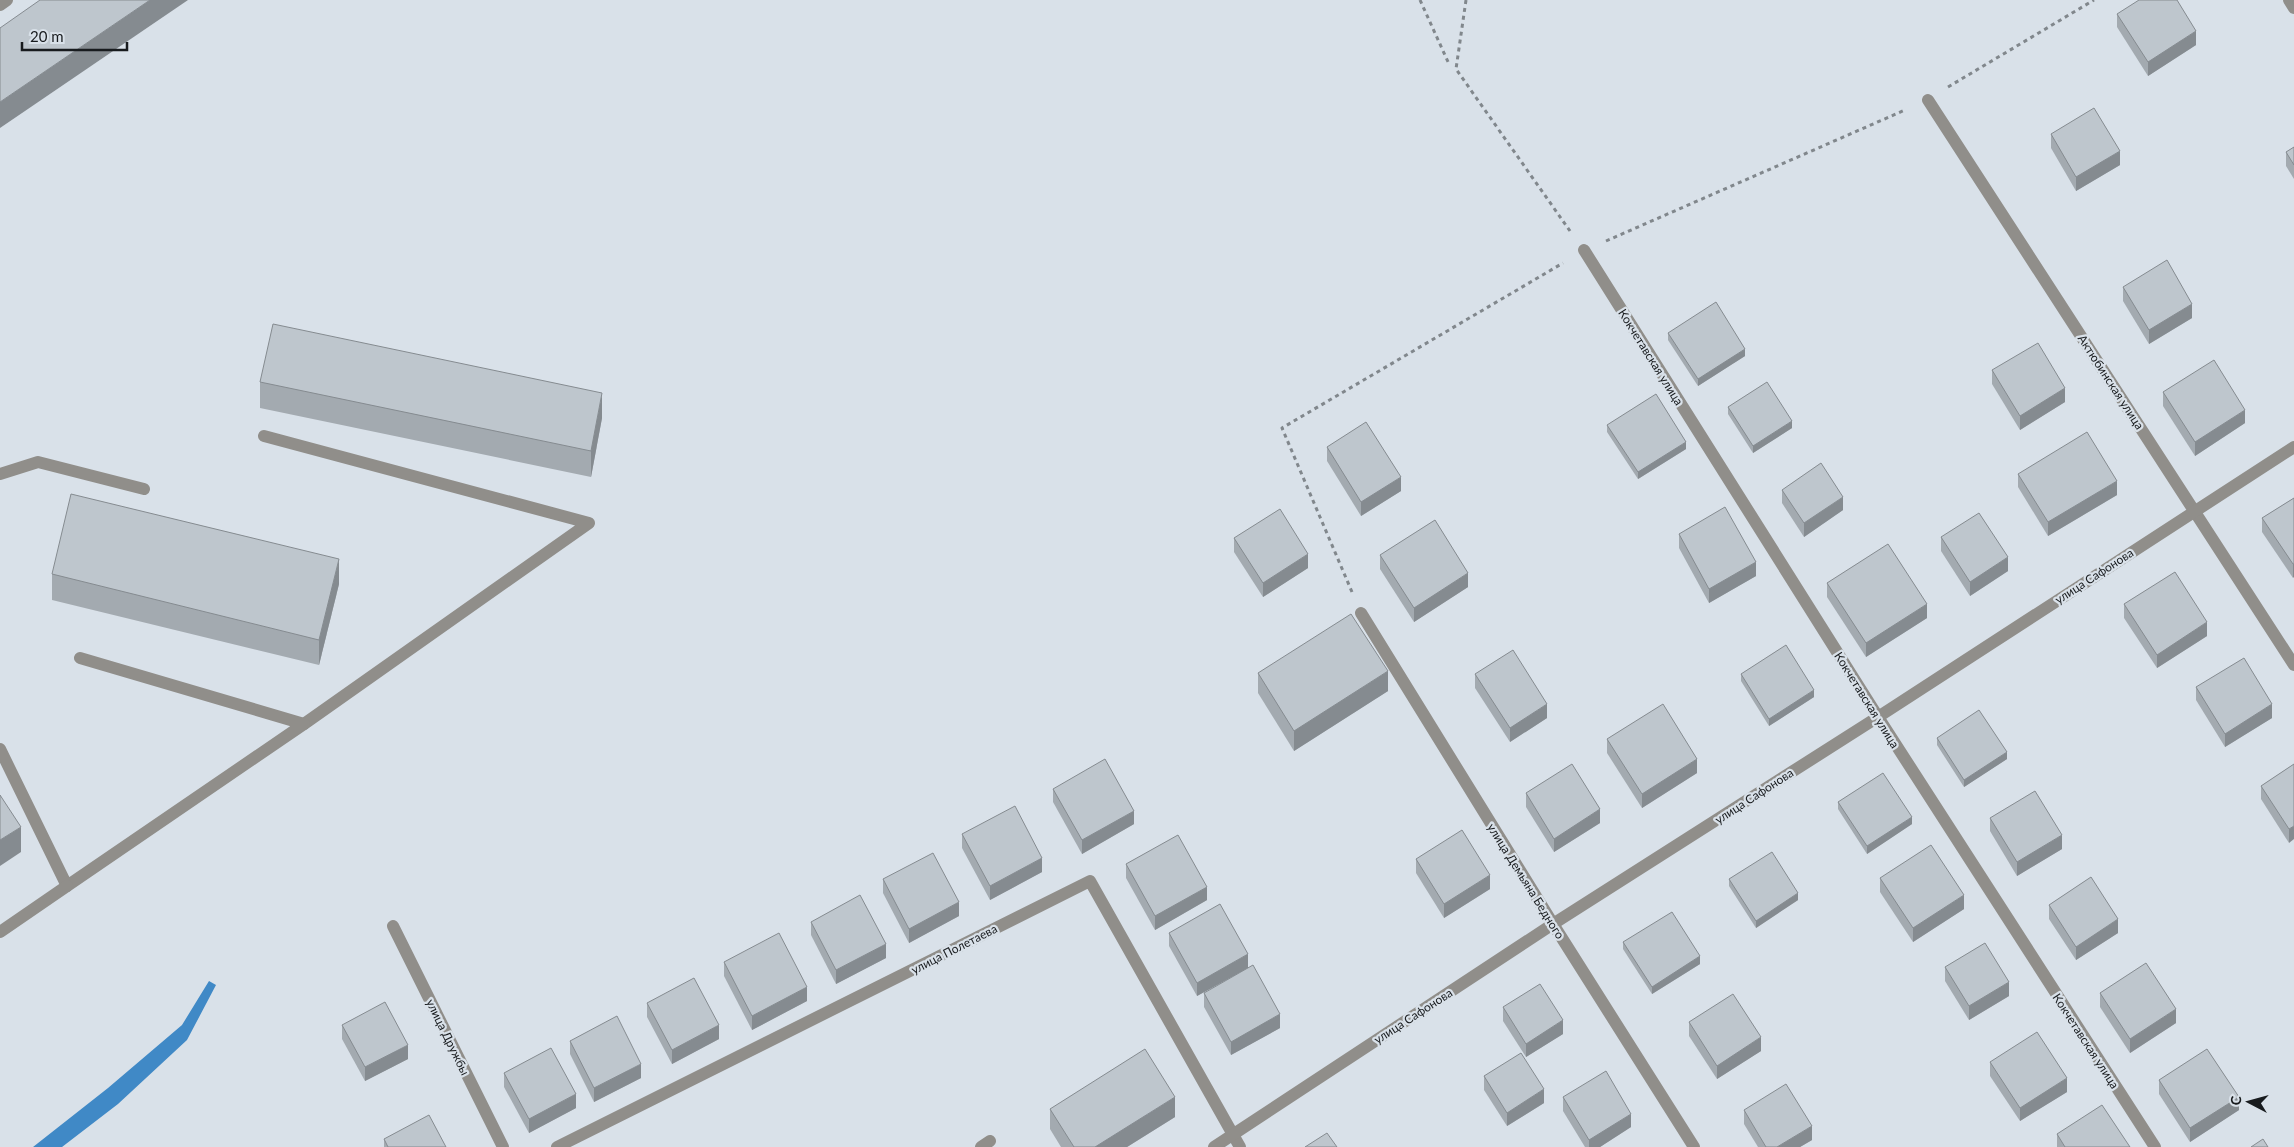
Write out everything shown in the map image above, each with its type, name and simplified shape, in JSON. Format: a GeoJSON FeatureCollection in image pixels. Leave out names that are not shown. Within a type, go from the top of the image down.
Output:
{"type":"FeatureCollection","features":[{"type":"Feature","properties":{"kind":"street"},"geometry":{"type":"LineString","coordinates":[[0,5],[7,0]]}},
{"type":"Feature","properties":{"kind":"street"},"geometry":{"type":"LineString","coordinates":[[2289,0],[2294,8]]}},
{"type":"Feature","properties":{"kind":"street","name":"Актюбинская улица"},"geometry":{"type":"LineString","coordinates":[[1928,100],[2294,665]]}},
{"type":"Feature","properties":{"kind":"street","name":"Кокчетавская улица"},"geometry":{"type":"LineString","coordinates":[[1584,250],[1878,717],[2155,1147]]}},
{"type":"Feature","properties":{"kind":"street"},"geometry":{"type":"LineString","coordinates":[[0,932],[304,724],[588,523],[264,436]]}},
{"type":"Feature","properties":{"kind":"street","name":"улица Сафонова"},"geometry":{"type":"LineString","coordinates":[[1214,1147],[1553,924],[1878,717],[2194,510],[2294,447]]}},
{"type":"Feature","properties":{"kind":"street"},"geometry":{"type":"LineString","coordinates":[[0,474],[38,462],[144,489]]}},
{"type":"Feature","properties":{"kind":"street","name":"улица Демьяна Бедного"},"geometry":{"type":"LineString","coordinates":[[1361,613],[1553,924],[1694,1147]]}},
{"type":"Feature","properties":{"kind":"street"},"geometry":{"type":"LineString","coordinates":[[80,658],[304,724]]}},
{"type":"Feature","properties":{"kind":"street"},"geometry":{"type":"LineString","coordinates":[[0,749],[67,886]]}},
{"type":"Feature","properties":{"kind":"street","name":"улица Полетаева"},"geometry":{"type":"LineString","coordinates":[[557,1147],[1090,881],[1232,1135]]}},
{"type":"Feature","properties":{"kind":"street","name":"улица Дружбы"},"geometry":{"type":"LineString","coordinates":[[393,926],[503,1147]]}},
{"type":"Feature","properties":{"kind":"street"},"geometry":{"type":"LineString","coordinates":[[1232,1135],[1240,1147]]}},
{"type":"Feature","properties":{"kind":"path"},"geometry":{"type":"LineString","coordinates":[[1420,0],[1449,64]]}},
{"type":"Feature","properties":{"kind":"path"},"geometry":{"type":"LineString","coordinates":[[1466,0],[1456,69],[1584,250]]}},
{"type":"Feature","properties":{"kind":"water"},"geometry":{"type":"Polygon","coordinates":[[[209,981],[216,985],[187,1040],[118,1104],[62,1147],[33,1147],[108,1088],[182,1025],[209,981]]]}},
{"type":"Feature","properties":{"kind":"building"},"geometry":{"type":"Polygon","coordinates":[[[40,0],[150,0],[0,102],[0,28],[40,0]]]}},
{"type":"Feature","properties":{"kind":"building"},"geometry":{"type":"Polygon","coordinates":[[[2139,0],[2177,0],[2196,31],[2148,62],[2117,14],[2139,0]]]}},
{"type":"Feature","properties":{"kind":"building"},"geometry":{"type":"Polygon","coordinates":[[[2094,108],[2120,151],[2076,177],[2051,134],[2094,108]]]}},
{"type":"Feature","properties":{"kind":"building"},"geometry":{"type":"Polygon","coordinates":[[[2294,147],[2294,165],[2286,152],[2294,147]]]}},
{"type":"Feature","properties":{"kind":"building"},"geometry":{"type":"Polygon","coordinates":[[[2167,260],[2192,304],[2149,330],[2123,287],[2167,260]]]}},
{"type":"Feature","properties":{"kind":"building"},"geometry":{"type":"Polygon","coordinates":[[[1716,302],[1745,349],[1698,379],[1668,333],[1716,302]]]}},
{"type":"Feature","properties":{"kind":"building"},"geometry":{"type":"Polygon","coordinates":[[[273,324],[602,393],[591,451],[260,382],[273,324]]]}},
{"type":"Feature","properties":{"kind":"building"},"geometry":{"type":"Polygon","coordinates":[[[2038,343],[2065,388],[2020,416],[1992,370],[2038,343]]]}},
{"type":"Feature","properties":{"kind":"building"},"geometry":{"type":"Polygon","coordinates":[[[2214,360],[2245,410],[2195,442],[2163,392],[2214,360]]]}},
{"type":"Feature","properties":{"kind":"building"},"geometry":{"type":"Polygon","coordinates":[[[1767,382],[1792,421],[1753,446],[1728,407],[1767,382]]]}},
{"type":"Feature","properties":{"kind":"building"},"geometry":{"type":"Polygon","coordinates":[[[1656,394],[1686,442],[1638,472],[1607,425],[1656,394]]]}},
{"type":"Feature","properties":{"kind":"building"},"geometry":{"type":"Polygon","coordinates":[[[1366,422],[1401,477],[1361,502],[1327,447],[1366,422]]]}},
{"type":"Feature","properties":{"kind":"building"},"geometry":{"type":"Polygon","coordinates":[[[2087,432],[2117,481],[2048,522],[2018,474],[2087,432]]]}},
{"type":"Feature","properties":{"kind":"building"},"geometry":{"type":"Polygon","coordinates":[[[1821,463],[1843,497],[1804,523],[1782,490],[1821,463]]]}},
{"type":"Feature","properties":{"kind":"building"},"geometry":{"type":"Polygon","coordinates":[[[71,494],[339,559],[319,640],[52,574],[71,494]]]}},
{"type":"Feature","properties":{"kind":"building"},"geometry":{"type":"Polygon","coordinates":[[[2294,498],[2294,564],[2293,564],[2262,518],[2294,498]]]}},
{"type":"Feature","properties":{"kind":"building"},"geometry":{"type":"Polygon","coordinates":[[[1725,507],[1756,562],[1709,589],[1679,534],[1725,507]]]}},
{"type":"Feature","properties":{"kind":"building"},"geometry":{"type":"Polygon","coordinates":[[[1280,509],[1308,554],[1263,583],[1234,538],[1280,509]]]}},
{"type":"Feature","properties":{"kind":"building"},"geometry":{"type":"Polygon","coordinates":[[[1979,513],[2008,557],[1970,582],[1941,537],[1979,513]]]}},
{"type":"Feature","properties":{"kind":"building"},"geometry":{"type":"Polygon","coordinates":[[[1435,520],[1468,573],[1414,608],[1380,555],[1435,520]]]}},
{"type":"Feature","properties":{"kind":"building"},"geometry":{"type":"Polygon","coordinates":[[[1888,544],[1927,604],[1866,643],[1827,583],[1888,544]]]}},
{"type":"Feature","properties":{"kind":"building"},"geometry":{"type":"Polygon","coordinates":[[[2175,572],[2207,622],[2157,655],[2124,604],[2175,572]]]}},
{"type":"Feature","properties":{"kind":"building"},"geometry":{"type":"Polygon","coordinates":[[[1351,614],[1388,671],[1294,731],[1258,673],[1351,614]]]}},
{"type":"Feature","properties":{"kind":"building"},"geometry":{"type":"Polygon","coordinates":[[[1786,645],[1814,690],[1769,719],[1741,674],[1786,645]]]}},
{"type":"Feature","properties":{"kind":"building"},"geometry":{"type":"Polygon","coordinates":[[[1513,650],[1547,704],[1510,728],[1475,674],[1513,650]]]}},
{"type":"Feature","properties":{"kind":"building"},"geometry":{"type":"Polygon","coordinates":[[[2244,658],[2272,704],[2225,734],[2196,687],[2244,658]]]}},
{"type":"Feature","properties":{"kind":"building"},"geometry":{"type":"Polygon","coordinates":[[[1663,704],[1697,759],[1642,794],[1607,739],[1663,704]]]}},
{"type":"Feature","properties":{"kind":"building"},"geometry":{"type":"Polygon","coordinates":[[[1979,710],[2007,752],[1964,780],[1937,738],[1979,710]]]}},
{"type":"Feature","properties":{"kind":"building"},"geometry":{"type":"Polygon","coordinates":[[[1105,759],[1134,811],[1082,840],[1053,789],[1105,759]]]}},
{"type":"Feature","properties":{"kind":"building"},"geometry":{"type":"Polygon","coordinates":[[[1572,764],[1600,809],[1554,839],[1526,793],[1572,764]]]}},
{"type":"Feature","properties":{"kind":"building"},"geometry":{"type":"Polygon","coordinates":[[[2294,764],[2294,826],[2289,829],[2261,786],[2294,764]]]}},
{"type":"Feature","properties":{"kind":"building"},"geometry":{"type":"Polygon","coordinates":[[[1883,773],[1912,817],[1867,846],[1838,802],[1883,773]]]}},
{"type":"Feature","properties":{"kind":"building"},"geometry":{"type":"Polygon","coordinates":[[[2035,791],[2062,835],[2017,862],[1990,818],[2035,791]]]}},
{"type":"Feature","properties":{"kind":"building"},"geometry":{"type":"Polygon","coordinates":[[[0,795],[21,827],[0,840],[0,795]]]}},
{"type":"Feature","properties":{"kind":"building"},"geometry":{"type":"Polygon","coordinates":[[[1015,806],[1042,858],[990,886],[962,834],[1015,806]]]}},
{"type":"Feature","properties":{"kind":"building"},"geometry":{"type":"Polygon","coordinates":[[[1462,830],[1490,875],[1444,904],[1416,859],[1462,830]]]}},
{"type":"Feature","properties":{"kind":"building"},"geometry":{"type":"Polygon","coordinates":[[[1178,835],[1207,887],[1155,916],[1126,864],[1178,835]]]}},
{"type":"Feature","properties":{"kind":"building"},"geometry":{"type":"Polygon","coordinates":[[[1931,845],[1964,895],[1913,928],[1880,878],[1931,845]]]}},
{"type":"Feature","properties":{"kind":"building"},"geometry":{"type":"Polygon","coordinates":[[[1772,852],[1798,893],[1756,921],[1729,879],[1772,852]]]}},
{"type":"Feature","properties":{"kind":"building"},"geometry":{"type":"Polygon","coordinates":[[[933,853],[959,902],[909,929],[883,879],[933,853]]]}},
{"type":"Feature","properties":{"kind":"building"},"geometry":{"type":"Polygon","coordinates":[[[2091,877],[2118,919],[2076,947],[2049,905],[2091,877]]]}},
{"type":"Feature","properties":{"kind":"building"},"geometry":{"type":"Polygon","coordinates":[[[860,895],[886,944],[836,970],[811,922],[860,895]]]}},
{"type":"Feature","properties":{"kind":"building"},"geometry":{"type":"Polygon","coordinates":[[[1220,904],[1248,954],[1197,983],[1169,933],[1220,904]]]}},
{"type":"Feature","properties":{"kind":"building"},"geometry":{"type":"Polygon","coordinates":[[[1672,912],[1700,956],[1652,987],[1623,942],[1672,912]]]}},
{"type":"Feature","properties":{"kind":"building"},"geometry":{"type":"Polygon","coordinates":[[[779,933],[807,987],[752,1016],[724,962],[779,933]]]}},
{"type":"Feature","properties":{"kind":"building"},"geometry":{"type":"Polygon","coordinates":[[[1985,943],[2009,982],[1969,1006],[1945,967],[1985,943]]]}},
{"type":"Feature","properties":{"kind":"building"},"geometry":{"type":"Polygon","coordinates":[[[2146,963],[2176,1009],[2130,1039],[2100,993],[2146,963]]]}},
{"type":"Feature","properties":{"kind":"building"},"geometry":{"type":"Polygon","coordinates":[[[1253,965],[1280,1014],[1231,1042],[1204,993],[1253,965]]]}},
{"type":"Feature","properties":{"kind":"building"},"geometry":{"type":"Polygon","coordinates":[[[694,978],[719,1025],[672,1050],[647,1003],[694,978]]]}},
{"type":"Feature","properties":{"kind":"building"},"geometry":{"type":"Polygon","coordinates":[[[1540,984],[1563,1020],[1526,1044],[1503,1007],[1540,984]]]}},
{"type":"Feature","properties":{"kind":"building"},"geometry":{"type":"Polygon","coordinates":[[[1733,994],[1761,1037],[1717,1066],[1689,1022],[1733,994]]]}},
{"type":"Feature","properties":{"kind":"building"},"geometry":{"type":"Polygon","coordinates":[[[385,1002],[408,1045],[365,1067],[342,1025],[385,1002]]]}},
{"type":"Feature","properties":{"kind":"building"},"geometry":{"type":"Polygon","coordinates":[[[617,1016],[641,1064],[594,1088],[570,1041],[617,1016]]]}},
{"type":"Feature","properties":{"kind":"building"},"geometry":{"type":"Polygon","coordinates":[[[2037,1032],[2067,1078],[2020,1108],[1990,1062],[2037,1032]]]}},
{"type":"Feature","properties":{"kind":"building"},"geometry":{"type":"Polygon","coordinates":[[[551,1048],[576,1094],[529,1119],[504,1073],[551,1048]]]}},
{"type":"Feature","properties":{"kind":"building"},"geometry":{"type":"Polygon","coordinates":[[[1145,1049],[1175,1097],[1095,1147],[1074,1147],[1050,1109],[1145,1049]]]}},
{"type":"Feature","properties":{"kind":"building"},"geometry":{"type":"Polygon","coordinates":[[[2207,1049],[2239,1097],[2190,1128],[2159,1080],[2207,1049]]]}},
{"type":"Feature","properties":{"kind":"building"},"geometry":{"type":"Polygon","coordinates":[[[1521,1053],[1544,1089],[1507,1113],[1484,1076],[1521,1053]]]}},
{"type":"Feature","properties":{"kind":"building"},"geometry":{"type":"Polygon","coordinates":[[[1606,1071],[1631,1114],[1589,1140],[1563,1097],[1606,1071]]]}},
{"type":"Feature","properties":{"kind":"building"},"geometry":{"type":"Polygon","coordinates":[[[1786,1084],[1812,1126],[1777,1147],[1766,1147],[1744,1110],[1786,1084]]]}},
{"type":"Feature","properties":{"kind":"building"},"geometry":{"type":"Polygon","coordinates":[[[2102,1105],[2130,1147],[2065,1147],[2057,1134],[2102,1105]]]}},
{"type":"Feature","properties":{"kind":"building"},"geometry":{"type":"Polygon","coordinates":[[[429,1115],[446,1147],[388,1147],[384,1139],[429,1115]]]}},
{"type":"Feature","properties":{"kind":"building"},"geometry":{"type":"Polygon","coordinates":[[[1327,1133],[1337,1147],[1305,1147],[1327,1133]]]}},
{"type":"Feature","properties":{"kind":"building"},"geometry":{"type":"Polygon","coordinates":[[[2263,1139],[2268,1147],[2251,1147],[2263,1139]]]}}]}
